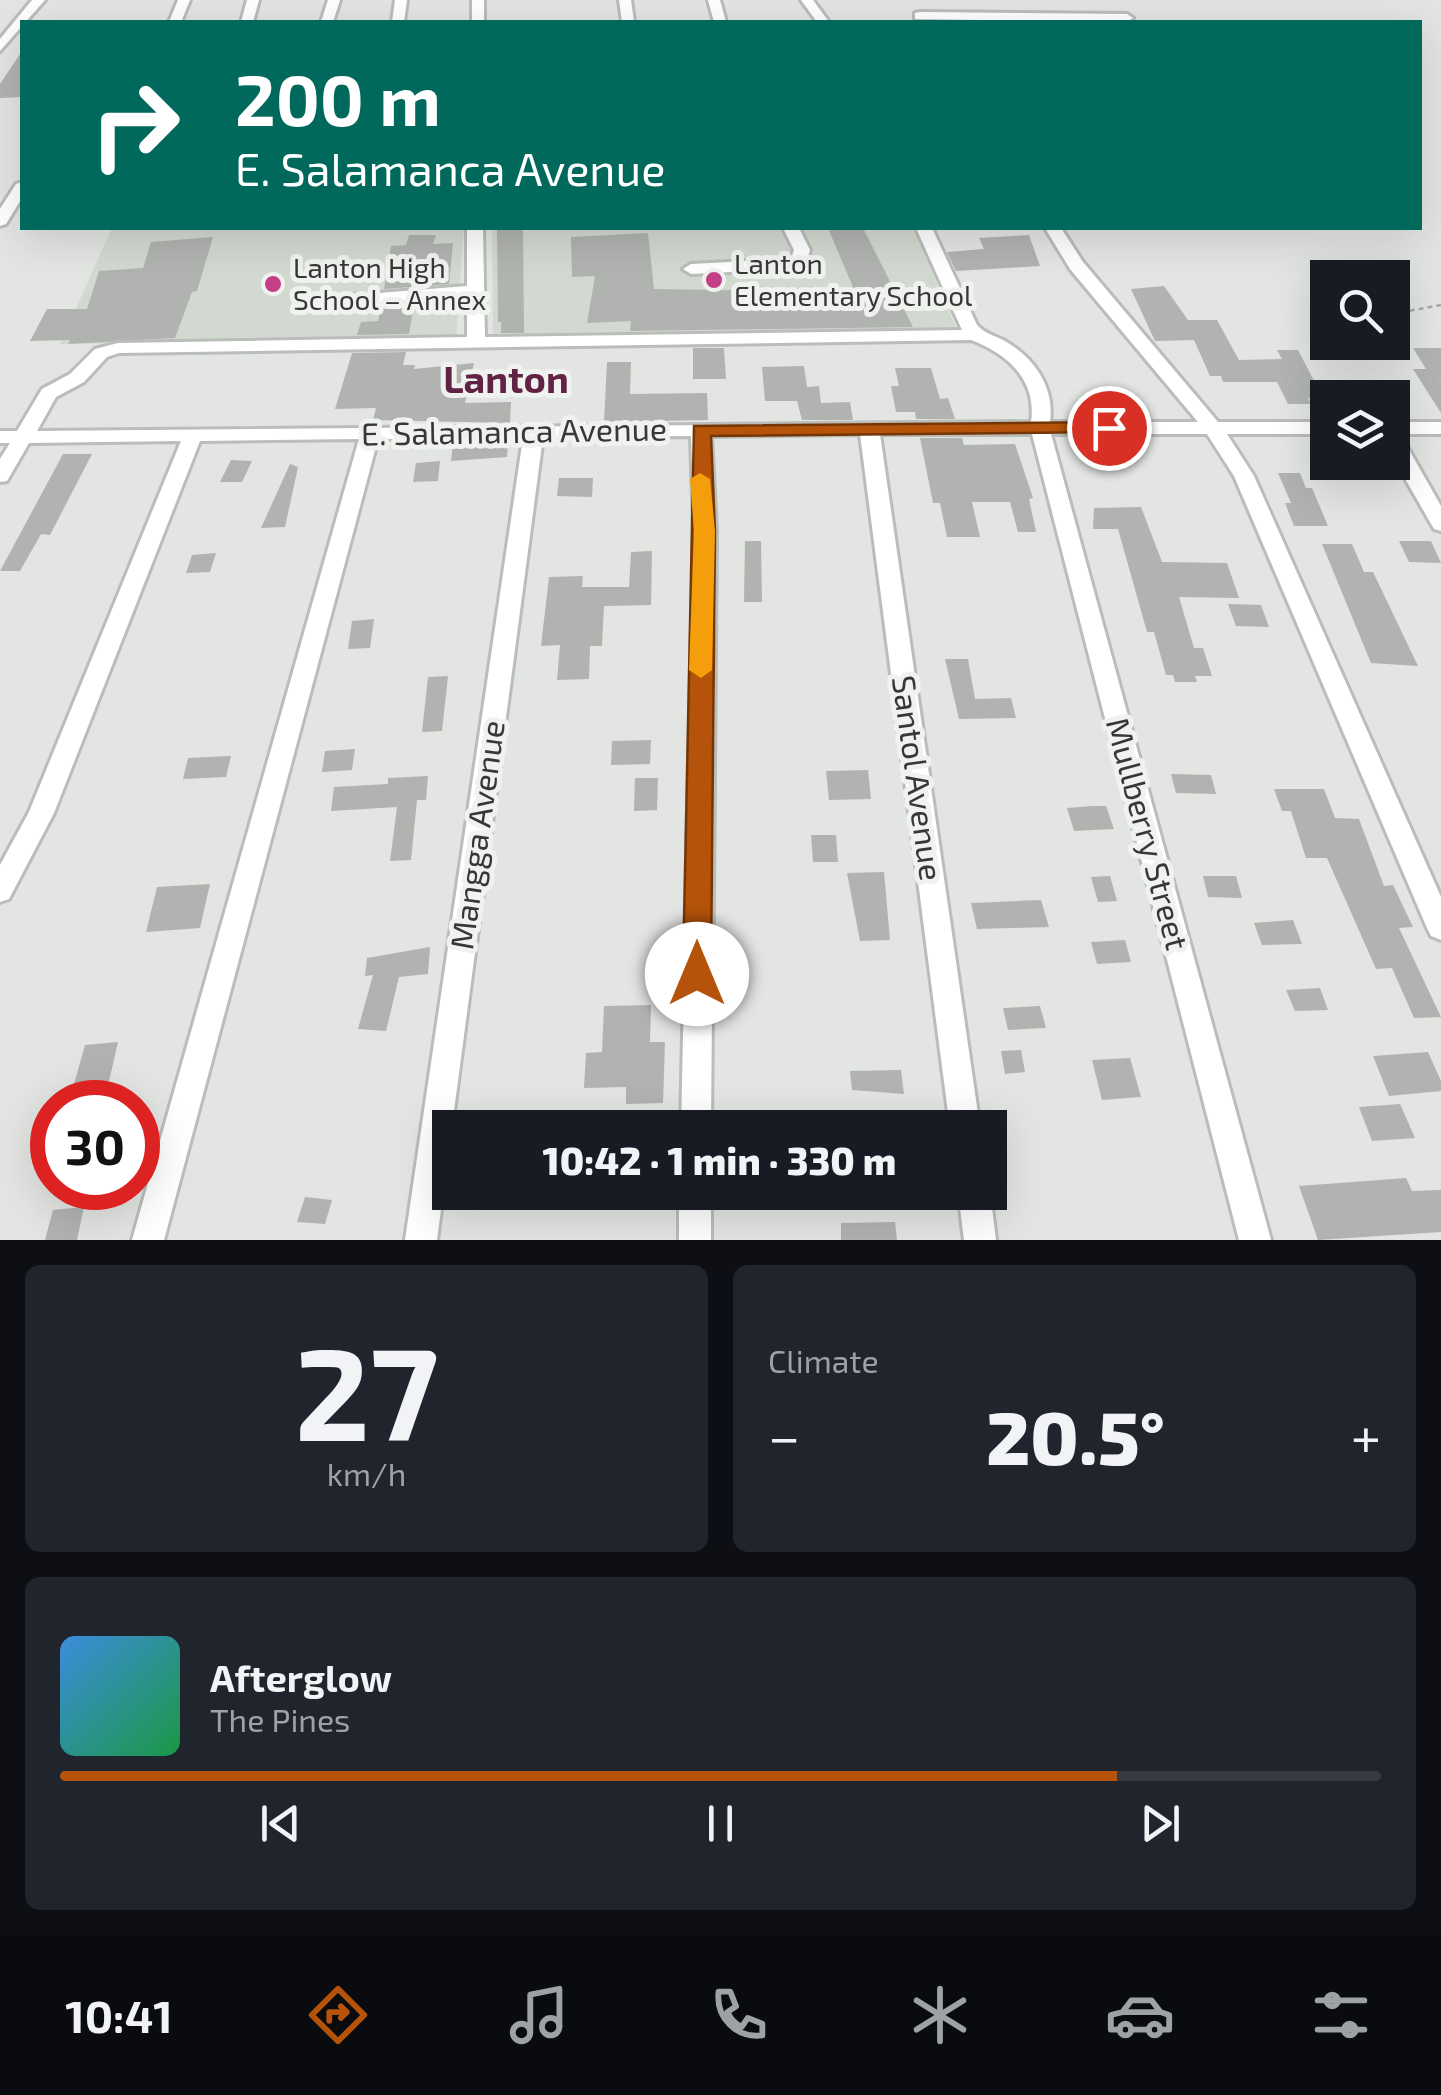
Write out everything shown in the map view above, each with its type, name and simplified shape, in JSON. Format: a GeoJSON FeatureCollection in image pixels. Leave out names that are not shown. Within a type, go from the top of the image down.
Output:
{"type":"FeatureCollection","features":[{"type":"Feature","properties":{"kind":"street"},"geometry":{"type":"LineString","coordinates":[[23,20],[39,0]]}},
{"type":"Feature","properties":{"kind":"street"},"geometry":{"type":"LineString","coordinates":[[910,0],[922,19],[1127,18]]}},
{"type":"Feature","properties":{"kind":"street"},"geometry":{"type":"LineString","coordinates":[[0,48],[20,23]]}},
{"type":"Feature","properties":{"kind":"street"},"geometry":{"type":"LineString","coordinates":[[0,221],[20,190]]}},
{"type":"Feature","properties":{"kind":"street"},"geometry":{"type":"LineString","coordinates":[[475,230],[476,344]]}},
{"type":"Feature","properties":{"kind":"street"},"geometry":{"type":"LineString","coordinates":[[692,269],[790,264],[800,259],[802,250],[792,230]]}},
{"type":"Feature","properties":{"kind":"street"},"geometry":{"type":"LineString","coordinates":[[0,476],[11,437],[49,393],[78,378],[101,353],[118,348],[976,335],[942,276],[925,230]]}},
{"type":"Feature","properties":{"kind":"street"},"geometry":{"type":"LineString","coordinates":[[1054,230],[1076,265],[1213,428],[1244,476],[1441,928]]}},
{"type":"Feature","properties":{"kind":"street"},"geometry":{"type":"LineString","coordinates":[[354,300],[476,290]]}},
{"type":"Feature","properties":{"kind":"street","name":"Mullberry Street"},"geometry":{"type":"LineString","coordinates":[[976,335],[1007,350],[1034,376],[1044,406],[1040,428],[1255,1240]]}},
{"type":"Feature","properties":{"kind":"street","name":"Santol Avenue"},"geometry":{"type":"LineString","coordinates":[[870,428],[963,1110]]}},
{"type":"Feature","properties":{"kind":"street","name":"E. Salamanca Avenue"},"geometry":{"type":"LineString","coordinates":[[11,437],[534,430],[1310,428]]}},
{"type":"Feature","properties":{"kind":"street"},"geometry":{"type":"LineString","coordinates":[[1410,428],[1441,428]]}},
{"type":"Feature","properties":{"kind":"street","name":"Mangga Avenue"},"geometry":{"type":"LineString","coordinates":[[421,1240],[534,430]]}},
{"type":"Feature","properties":{"kind":"street"},"geometry":{"type":"LineString","coordinates":[[696,1110],[705,531],[701,430]]}},
{"type":"Feature","properties":{"kind":"street"},"geometry":{"type":"LineString","coordinates":[[148,1240],[370,434]]}},
{"type":"Feature","properties":{"kind":"street"},"geometry":{"type":"LineString","coordinates":[[0,892],[40,813],[193,435]]}},
{"type":"Feature","properties":{"kind":"street"},"geometry":{"type":"LineString","coordinates":[[1410,469],[1441,524]]}},
{"type":"Feature","properties":{"kind":"street"},"geometry":{"type":"LineString","coordinates":[[695,1240],[696,1210]]}},
{"type":"Feature","properties":{"kind":"street"},"geometry":{"type":"LineString","coordinates":[[976,1210],[980,1240]]}},
{"type":"Feature","properties":{"kind":"path"},"geometry":{"type":"LineString","coordinates":[[1410,311],[1441,305]]}},
{"type":"Feature","properties":{"kind":"shaded area","name":"Lanton High School – Annex"},"geometry":{"type":"Polygon","coordinates":[[[111,230],[464,230],[456,340],[60,344],[111,230]]]}},
{"type":"Feature","properties":{"kind":"shaded area","name":"Lanton Elementary School"},"geometry":{"type":"Polygon","coordinates":[[[492,230],[914,230],[958,332],[493,339],[492,230]]]}},
{"type":"Feature","properties":{"kind":"building"},"geometry":{"type":"Polygon","coordinates":[[[20,54],[20,97],[0,98],[0,84],[20,54]]]}},
{"type":"Feature","properties":{"kind":"building"},"geometry":{"type":"Polygon","coordinates":[[[497,230],[523,230],[524,333],[501,333],[497,230]]]}},
{"type":"Feature","properties":{"kind":"building"},"geometry":{"type":"Polygon","coordinates":[[[829,230],[864,230],[913,327],[630,331],[631,321],[587,323],[595,276],[572,277],[571,237],[648,233],[654,289],[855,292],[829,230]]]}},
{"type":"Feature","properties":{"kind":"building"},"geometry":{"type":"Polygon","coordinates":[[[409,235],[436,235],[433,244],[453,243],[449,284],[384,289],[391,246],[406,245],[409,235]]]}},
{"type":"Feature","properties":{"kind":"building"},"geometry":{"type":"Polygon","coordinates":[[[1029,235],[1040,266],[956,271],[947,252],[984,249],[979,238],[1029,235]]]}},
{"type":"Feature","properties":{"kind":"building"},"geometry":{"type":"Polygon","coordinates":[[[213,237],[197,291],[192,292],[175,338],[68,344],[70,340],[30,341],[47,309],[87,309],[99,271],[143,268],[151,242],[213,237]]]}},
{"type":"Feature","properties":{"kind":"building"},"geometry":{"type":"Polygon","coordinates":[[[1164,286],[1188,320],[1217,320],[1239,360],[1282,359],[1277,350],[1298,350],[1314,380],[1310,380],[1310,404],[1288,404],[1277,382],[1223,382],[1221,376],[1210,376],[1194,340],[1155,341],[1131,289],[1164,286]]]}},
{"type":"Feature","properties":{"kind":"building"},"geometry":{"type":"Polygon","coordinates":[[[414,304],[409,334],[357,335],[361,322],[378,321],[381,307],[414,304]]]}},
{"type":"Feature","properties":{"kind":"building"},"geometry":{"type":"Polygon","coordinates":[[[693,348],[724,348],[726,379],[693,379],[693,348]]]}},
{"type":"Feature","properties":{"kind":"building"},"geometry":{"type":"Polygon","coordinates":[[[1413,348],[1441,348],[1441,413],[1413,369],[1426,369],[1413,348]]]}},
{"type":"Feature","properties":{"kind":"building"},"geometry":{"type":"Polygon","coordinates":[[[406,352],[403,365],[415,365],[414,369],[474,363],[465,403],[511,402],[510,423],[373,420],[376,408],[335,409],[352,353],[406,352]]]}},
{"type":"Feature","properties":{"kind":"building"},"geometry":{"type":"Polygon","coordinates":[[[607,362],[631,362],[630,394],[707,393],[708,420],[604,422],[607,362]]]}},
{"type":"Feature","properties":{"kind":"building"},"geometry":{"type":"Polygon","coordinates":[[[804,366],[807,387],[819,386],[821,403],[850,402],[853,420],[802,420],[797,401],[765,401],[762,367],[804,366]]]}},
{"type":"Feature","properties":{"kind":"building"},"geometry":{"type":"Polygon","coordinates":[[[895,368],[931,368],[940,399],[948,398],[955,419],[916,419],[915,412],[896,412],[891,386],[899,386],[895,368]]]}},
{"type":"Feature","properties":{"kind":"building"},"geometry":{"type":"Polygon","coordinates":[[[920,438],[962,438],[964,445],[1015,444],[1033,498],[1029,499],[1036,532],[1018,532],[1010,502],[972,502],[980,537],[947,537],[940,503],[933,503],[920,438]]]}},
{"type":"Feature","properties":{"kind":"building"},"geometry":{"type":"Polygon","coordinates":[[[453,442],[508,442],[507,457],[451,461],[453,442]]]}},
{"type":"Feature","properties":{"kind":"building"},"geometry":{"type":"Polygon","coordinates":[[[63,454],[92,454],[50,535],[41,534],[20,571],[0,571],[63,454]]]}},
{"type":"Feature","properties":{"kind":"building"},"geometry":{"type":"Polygon","coordinates":[[[231,460],[252,461],[242,482],[220,482],[231,460]]]}},
{"type":"Feature","properties":{"kind":"building"},"geometry":{"type":"Polygon","coordinates":[[[440,461],[438,481],[413,482],[416,463],[440,461]]]}},
{"type":"Feature","properties":{"kind":"building"},"geometry":{"type":"Polygon","coordinates":[[[290,464],[298,467],[285,527],[261,528],[290,464]]]}},
{"type":"Feature","properties":{"kind":"building"},"geometry":{"type":"Polygon","coordinates":[[[1278,473],[1300,473],[1306,488],[1312,488],[1328,526],[1294,526],[1285,503],[1291,503],[1278,473]]]}},
{"type":"Feature","properties":{"kind":"building"},"geometry":{"type":"Polygon","coordinates":[[[559,478],[593,478],[592,497],[557,496],[559,478]]]}},
{"type":"Feature","properties":{"kind":"building"},"geometry":{"type":"Polygon","coordinates":[[[1141,507],[1162,562],[1227,563],[1239,598],[1179,597],[1194,648],[1203,648],[1212,676],[1195,676],[1197,682],[1175,682],[1173,675],[1166,675],[1154,632],[1147,632],[1118,529],[1093,529],[1094,508],[1141,507]]]}},
{"type":"Feature","properties":{"kind":"building"},"geometry":{"type":"Polygon","coordinates":[[[745,541],[761,541],[762,602],[744,602],[745,541]]]}},
{"type":"Feature","properties":{"kind":"building"},"geometry":{"type":"Polygon","coordinates":[[[1399,541],[1431,541],[1441,563],[1409,562],[1399,541]]]}},
{"type":"Feature","properties":{"kind":"building"},"geometry":{"type":"Polygon","coordinates":[[[1322,544],[1352,544],[1364,572],[1373,572],[1418,666],[1371,663],[1322,544]]]}},
{"type":"Feature","properties":{"kind":"building"},"geometry":{"type":"Polygon","coordinates":[[[652,551],[651,605],[604,606],[602,646],[590,646],[589,679],[557,680],[560,645],[541,646],[549,577],[583,576],[582,587],[629,587],[631,552],[652,551]]]}},
{"type":"Feature","properties":{"kind":"building"},"geometry":{"type":"Polygon","coordinates":[[[216,553],[210,572],[186,573],[192,555],[216,553]]]}},
{"type":"Feature","properties":{"kind":"building"},"geometry":{"type":"Polygon","coordinates":[[[1228,604],[1261,605],[1269,627],[1236,626],[1228,604]]]}},
{"type":"Feature","properties":{"kind":"building"},"geometry":{"type":"Polygon","coordinates":[[[374,619],[370,648],[348,649],[352,621],[374,619]]]}},
{"type":"Feature","properties":{"kind":"building"},"geometry":{"type":"Polygon","coordinates":[[[945,659],[968,659],[975,699],[1011,698],[1016,718],[959,719],[945,659]]]}},
{"type":"Feature","properties":{"kind":"building"},"geometry":{"type":"Polygon","coordinates":[[[448,676],[442,731],[422,732],[428,677],[448,676]]]}},
{"type":"Feature","properties":{"kind":"building"},"geometry":{"type":"Polygon","coordinates":[[[651,740],[650,764],[611,765],[612,741],[651,740]]]}},
{"type":"Feature","properties":{"kind":"building"},"geometry":{"type":"Polygon","coordinates":[[[355,749],[352,770],[322,772],[325,751],[355,749]]]}},
{"type":"Feature","properties":{"kind":"building"},"geometry":{"type":"Polygon","coordinates":[[[231,756],[226,777],[183,779],[188,758],[231,756]]]}},
{"type":"Feature","properties":{"kind":"building"},"geometry":{"type":"Polygon","coordinates":[[[868,770],[871,799],[829,800],[826,771],[868,770]]]}},
{"type":"Feature","properties":{"kind":"building"},"geometry":{"type":"Polygon","coordinates":[[[1171,774],[1211,775],[1216,794],[1176,793],[1171,774]]]}},
{"type":"Feature","properties":{"kind":"building"},"geometry":{"type":"Polygon","coordinates":[[[428,776],[426,800],[417,800],[411,860],[390,861],[397,807],[331,811],[334,787],[388,784],[388,778],[428,776]]]}},
{"type":"Feature","properties":{"kind":"building"},"geometry":{"type":"Polygon","coordinates":[[[635,778],[658,778],[657,810],[634,811],[635,778]]]}},
{"type":"Feature","properties":{"kind":"building"},"geometry":{"type":"Polygon","coordinates":[[[1274,789],[1324,789],[1335,818],[1359,819],[1384,886],[1393,885],[1413,927],[1399,928],[1441,1017],[1414,1018],[1392,968],[1376,969],[1327,858],[1306,858],[1291,811],[1282,811],[1274,789]]]}},
{"type":"Feature","properties":{"kind":"building"},"geometry":{"type":"Polygon","coordinates":[[[1106,806],[1114,829],[1074,831],[1067,808],[1106,806]]]}},
{"type":"Feature","properties":{"kind":"building"},"geometry":{"type":"Polygon","coordinates":[[[811,835],[836,835],[838,862],[813,862],[811,835]]]}},
{"type":"Feature","properties":{"kind":"building"},"geometry":{"type":"Polygon","coordinates":[[[884,872],[890,940],[860,941],[847,873],[884,872]]]}},
{"type":"Feature","properties":{"kind":"building"},"geometry":{"type":"Polygon","coordinates":[[[1110,876],[1117,901],[1098,902],[1091,877],[1110,876]]]}},
{"type":"Feature","properties":{"kind":"building"},"geometry":{"type":"Polygon","coordinates":[[[1203,876],[1236,876],[1242,898],[1208,897],[1203,876]]]}},
{"type":"Feature","properties":{"kind":"building"},"geometry":{"type":"Polygon","coordinates":[[[210,884],[200,928],[146,932],[157,887],[210,884]]]}},
{"type":"Feature","properties":{"kind":"building"},"geometry":{"type":"Polygon","coordinates":[[[1041,900],[1049,927],[977,929],[971,903],[1041,900]]]}},
{"type":"Feature","properties":{"kind":"building"},"geometry":{"type":"Polygon","coordinates":[[[1293,920],[1302,944],[1262,945],[1254,923],[1293,920]]]}},
{"type":"Feature","properties":{"kind":"building"},"geometry":{"type":"Polygon","coordinates":[[[1125,940],[1131,962],[1097,964],[1091,942],[1125,940]]]}},
{"type":"Feature","properties":{"kind":"building"},"geometry":{"type":"Polygon","coordinates":[[[430,947],[428,974],[399,977],[386,1031],[358,1029],[373,975],[365,976],[367,958],[430,947]]]}},
{"type":"Feature","properties":{"kind":"building"},"geometry":{"type":"Polygon","coordinates":[[[1320,988],[1328,1010],[1295,1011],[1286,990],[1320,988]]]}},
{"type":"Feature","properties":{"kind":"building"},"geometry":{"type":"Polygon","coordinates":[[[651,1005],[650,1042],[665,1042],[663,1103],[626,1104],[626,1087],[584,1088],[586,1053],[602,1052],[604,1006],[651,1005]]]}},
{"type":"Feature","properties":{"kind":"building"},"geometry":{"type":"Polygon","coordinates":[[[1040,1006],[1046,1028],[1008,1030],[1003,1008],[1040,1006]]]}},
{"type":"Feature","properties":{"kind":"building"},"geometry":{"type":"Polygon","coordinates":[[[118,1042],[109,1080],[75,1080],[85,1045],[118,1042]]]}},
{"type":"Feature","properties":{"kind":"building"},"geometry":{"type":"Polygon","coordinates":[[[1021,1050],[1025,1072],[1005,1074],[1001,1051],[1021,1050]]]}},
{"type":"Feature","properties":{"kind":"building"},"geometry":{"type":"Polygon","coordinates":[[[1428,1052],[1441,1081],[1441,1091],[1389,1096],[1373,1056],[1428,1052]]]}},
{"type":"Feature","properties":{"kind":"building"},"geometry":{"type":"Polygon","coordinates":[[[1130,1058],[1141,1097],[1102,1100],[1092,1060],[1130,1058]]]}},
{"type":"Feature","properties":{"kind":"building"},"geometry":{"type":"Polygon","coordinates":[[[901,1070],[904,1094],[852,1090],[850,1071],[901,1070]]]}},
{"type":"Feature","properties":{"kind":"building"},"geometry":{"type":"Polygon","coordinates":[[[1400,1104],[1415,1138],[1372,1141],[1359,1107],[1400,1104]]]}},
{"type":"Feature","properties":{"kind":"building"},"geometry":{"type":"Polygon","coordinates":[[[1406,1178],[1412,1191],[1441,1190],[1441,1232],[1318,1240],[1299,1186],[1406,1178]]]}},
{"type":"Feature","properties":{"kind":"building"},"geometry":{"type":"Polygon","coordinates":[[[305,1197],[332,1200],[325,1224],[297,1222],[305,1197]]]}},
{"type":"Feature","properties":{"kind":"building"},"geometry":{"type":"Polygon","coordinates":[[[53,1210],[83,1210],[77,1240],[45,1240],[53,1210]]]}},
{"type":"Feature","properties":{"kind":"building"},"geometry":{"type":"Polygon","coordinates":[[[895,1222],[897,1240],[841,1240],[841,1223],[895,1222]]]}},
{"type":"Feature","properties":{"kind":"slow traffic"},"geometry":{"type":"LineString","coordinates":[[700,479],[705,531],[701,670]]}},
{"type":"Feature","properties":{"kind":"place","name":"Lanton Elementary School"},"geometry":{"type":"Point","coordinates":[714,280]}},
{"type":"Feature","properties":{"kind":"place","name":"Lanton High School – Annex"},"geometry":{"type":"Point","coordinates":[273,284]}},
{"type":"Feature","properties":{"kind":"district","name":"Lanton"},"geometry":{"type":"Point","coordinates":[506,380]}},
{"type":"Feature","properties":{"kind":"route"},"geometry":{"type":"LineString","coordinates":[[697,974],[705,531],[701,430],[1109,428]]}}]}
